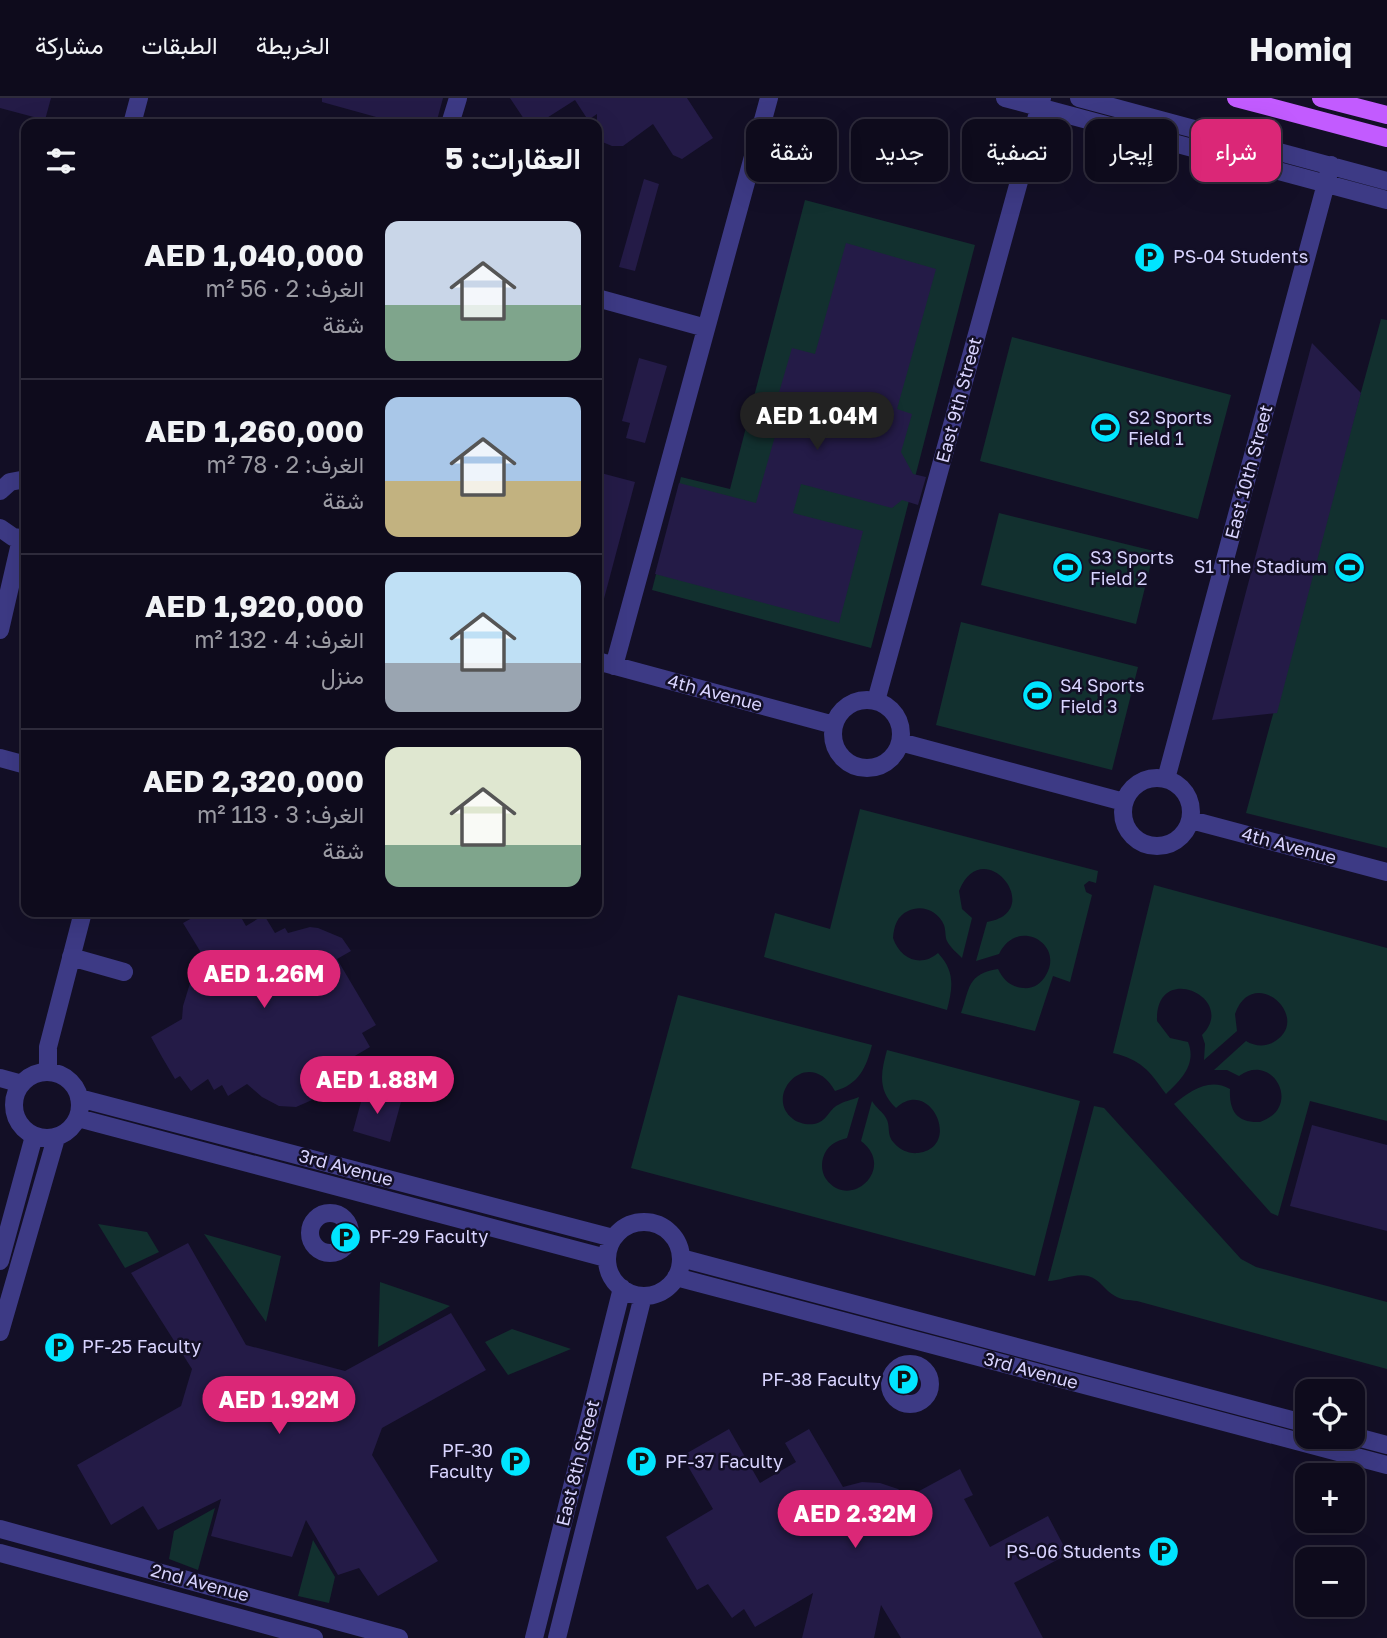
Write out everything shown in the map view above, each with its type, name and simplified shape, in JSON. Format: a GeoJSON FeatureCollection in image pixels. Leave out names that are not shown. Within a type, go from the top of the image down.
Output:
{"type":"FeatureCollection","features":[{"type":"Feature","properties":{"kind":"main road"},"geometry":{"type":"LineString","coordinates":[[1236,98],[1387,138]]}},
{"type":"Feature","properties":{"kind":"main road"},"geometry":{"type":"LineString","coordinates":[[1321,98],[1387,115]]}},
{"type":"Feature","properties":{"kind":"lane"},"geometry":{"type":"LineString","coordinates":[[133,119],[139,98]]}},
{"type":"Feature","properties":{"kind":"lane"},"geometry":{"type":"LineString","coordinates":[[452,119],[458,98]]}},
{"type":"Feature","properties":{"kind":"lane"},"geometry":{"type":"LineString","coordinates":[[605,663],[706,328],[769,98]]}},
{"type":"Feature","properties":{"kind":"lane"},"geometry":{"type":"LineString","coordinates":[[1004,98],[1041,103],[1387,200]]}},
{"type":"Feature","properties":{"kind":"lane"},"geometry":{"type":"LineString","coordinates":[[1079,98],[1387,181]]}},
{"type":"Feature","properties":{"kind":"lane","name":"East 9th Street"},"geometry":{"type":"LineString","coordinates":[[876,701],[1041,103]]}},
{"type":"Feature","properties":{"kind":"lane","name":"East 10th Street"},"geometry":{"type":"LineString","coordinates":[[1166,779],[1331,165]]}},
{"type":"Feature","properties":{"kind":"lane"},"geometry":{"type":"LineString","coordinates":[[602,299],[706,328]]}},
{"type":"Feature","properties":{"kind":"lane"},"geometry":{"type":"LineString","coordinates":[[0,491],[10,482],[21,480]]}},
{"type":"Feature","properties":{"kind":"lane"},"geometry":{"type":"LineString","coordinates":[[0,528],[13,537],[21,538]]}},
{"type":"Feature","properties":{"kind":"lane"},"geometry":{"type":"LineString","coordinates":[[0,630],[21,550]]}},
{"type":"Feature","properties":{"kind":"lane","name":"4th Avenue"},"geometry":{"type":"LineString","coordinates":[[605,663],[834,724]]}},
{"type":"Feature","properties":{"kind":"lane"},"geometry":{"type":"LineString","coordinates":[[860,700],[876,701],[895,714],[899,723],[900,742],[896,751],[882,764],[873,767],[858,766],[845,760],[839,753],[833,735],[834,724],[837,716],[851,703],[860,700]]}},
{"type":"Feature","properties":{"kind":"lane"},"geometry":{"type":"LineString","coordinates":[[900,742],[1124,802]]}},
{"type":"Feature","properties":{"kind":"lane"},"geometry":{"type":"LineString","coordinates":[[0,758],[21,764]]}},
{"type":"Feature","properties":{"kind":"lane"},"geometry":{"type":"LineString","coordinates":[[1151,778],[1166,779],[1179,785],[1185,792],[1190,801],[1191,820],[1187,830],[1173,843],[1163,846],[1149,845],[1136,839],[1129,831],[1123,813],[1124,802],[1128,794],[1142,781],[1151,778]]}},
{"type":"Feature","properties":{"kind":"lane","name":"4th Avenue"},"geometry":{"type":"LineString","coordinates":[[1191,820],[1387,872]]}},
{"type":"Feature","properties":{"kind":"lane"},"geometry":{"type":"LineString","coordinates":[[48,1072],[48,1047],[82,917]]}},
{"type":"Feature","properties":{"kind":"lane"},"geometry":{"type":"LineString","coordinates":[[71,957],[124,972]]}},
{"type":"Feature","properties":{"kind":"lane"},"geometry":{"type":"LineString","coordinates":[[48,1072],[71,1082],[80,1106],[78,1118],[70,1130],[56,1138],[46,1139],[34,1136],[18,1121],[7,1103],[31,1076],[48,1072]]}},
{"type":"Feature","properties":{"kind":"lane"},"geometry":{"type":"LineString","coordinates":[[0,1078],[22,1084]]}},
{"type":"Feature","properties":{"kind":"lane","name":"3rd Avenue"},"geometry":{"type":"LineString","coordinates":[[79,1098],[613,1238]]}},
{"type":"Feature","properties":{"kind":"lane","name":"3rd Avenue"},"geometry":{"type":"LineString","coordinates":[[78,1118],[606,1258]]}},
{"type":"Feature","properties":{"kind":"lane"},"geometry":{"type":"LineString","coordinates":[[0,1261],[34,1136]]}},
{"type":"Feature","properties":{"kind":"lane"},"geometry":{"type":"LineString","coordinates":[[0,1332],[56,1138]]}},
{"type":"Feature","properties":{"kind":"lane"},"geometry":{"type":"LineString","coordinates":[[316,1181],[336,1215],[363,1194]]}},
{"type":"Feature","properties":{"kind":"lane"},"geometry":{"type":"LineString","coordinates":[[654,1223],[670,1233],[676,1241],[681,1258],[676,1277],[662,1291],[643,1296],[622,1288],[611,1276],[606,1258],[613,1238],[626,1226],[654,1223]]}},
{"type":"Feature","properties":{"kind":"lane","name":"3rd Avenue"},"geometry":{"type":"LineString","coordinates":[[681,1258],[1295,1421]]}},
{"type":"Feature","properties":{"kind":"lane","name":"3rd Avenue"},"geometry":{"type":"LineString","coordinates":[[676,1277],[1387,1465]]}},
{"type":"Feature","properties":{"kind":"lane","name":"East 8th Street"},"geometry":{"type":"LineString","coordinates":[[534,1638],[622,1288]]}},
{"type":"Feature","properties":{"kind":"lane","name":"East 8th Street"},"geometry":{"type":"LineString","coordinates":[[557,1638],[643,1296]]}},
{"type":"Feature","properties":{"kind":"lane"},"geometry":{"type":"LineString","coordinates":[[901,1337],[915,1366],[939,1347]]}},
{"type":"Feature","properties":{"kind":"lane"},"geometry":{"type":"LineString","coordinates":[[1365,1439],[1387,1445]]}},
{"type":"Feature","properties":{"kind":"lane","name":"2nd Avenue"},"geometry":{"type":"LineString","coordinates":[[0,1529],[399,1638]]}},
{"type":"Feature","properties":{"kind":"lane","name":"2nd Avenue"},"geometry":{"type":"LineString","coordinates":[[0,1553],[314,1638]]}},
{"type":"Feature","properties":{"kind":"green space"},"geometry":{"type":"Polygon","coordinates":[[[805,200],[975,245],[871,648],[652,590],[681,477],[730,489],[805,200]]]}},
{"type":"Feature","properties":{"kind":"green space","name":"S1 The Stadium"},"geometry":{"type":"Polygon","coordinates":[[[1381,319],[1387,320],[1387,848],[1246,813],[1381,319]]]}},
{"type":"Feature","properties":{"kind":"green space","name":"S2 Sports Field 1"},"geometry":{"type":"Polygon","coordinates":[[[1012,337],[1231,395],[1198,519],[980,461],[1012,337]]]}},
{"type":"Feature","properties":{"kind":"green space","name":"S3 Sports Field 2"},"geometry":{"type":"Polygon","coordinates":[[[999,513],[1154,551],[1136,624],[981,585],[999,513]]]}},
{"type":"Feature","properties":{"kind":"green space","name":"S4 Sports Field 3"},"geometry":{"type":"Polygon","coordinates":[[[961,622],[1138,667],[1112,770],[936,725],[961,622]]]}},
{"type":"Feature","properties":{"kind":"green space"},"geometry":{"type":"Polygon","coordinates":[[[860,809],[1098,871],[1096,883],[1089,881],[1084,885],[1086,892],[1092,895],[1070,982],[1053,976],[1035,1031],[961,1013],[968,989],[980,974],[998,969],[1011,984],[1030,988],[1042,981],[1050,963],[1049,953],[1044,945],[1026,936],[1016,937],[1007,943],[999,954],[976,961],[987,922],[1004,915],[1012,904],[1011,892],[1005,880],[994,872],[982,869],[970,875],[959,891],[962,909],[972,918],[962,958],[947,941],[941,920],[929,910],[919,908],[908,911],[895,926],[893,938],[906,956],[925,960],[938,953],[944,960],[951,980],[947,1010],[764,957],[775,913],[830,929],[860,809]]]}},
{"type":"Feature","properties":{"kind":"green space"},"geometry":{"type":"Polygon","coordinates":[[[1154,885],[1387,948],[1387,1121],[1310,1101],[1278,1216],[1271,1213],[1174,1104],[1193,1090],[1215,1084],[1230,1089],[1233,1109],[1240,1118],[1260,1122],[1273,1115],[1280,1105],[1281,1094],[1272,1076],[1262,1071],[1251,1070],[1239,1076],[1227,1070],[1214,1070],[1246,1041],[1266,1045],[1284,1033],[1287,1021],[1277,1000],[1266,994],[1255,993],[1244,999],[1235,1014],[1237,1031],[1204,1060],[1205,1044],[1202,1035],[1211,1021],[1210,1009],[1203,998],[1193,991],[1180,989],[1168,992],[1160,1003],[1157,1021],[1170,1038],[1188,1042],[1190,1057],[1186,1071],[1166,1094],[1144,1067],[1113,1053],[1154,885]]]}},
{"type":"Feature","properties":{"kind":"green space"},"geometry":{"type":"Polygon","coordinates":[[[678,995],[872,1045],[864,1068],[850,1084],[835,1091],[824,1078],[813,1072],[802,1073],[786,1088],[783,1098],[785,1109],[793,1119],[811,1124],[822,1121],[840,1104],[859,1097],[847,1138],[832,1144],[823,1158],[822,1166],[826,1179],[836,1188],[847,1191],[857,1189],[872,1174],[874,1163],[871,1152],[861,1141],[872,1101],[886,1118],[892,1140],[902,1150],[918,1153],[931,1148],[938,1139],[940,1128],[937,1116],[930,1107],[920,1101],[909,1100],[896,1108],[890,1101],[882,1080],[887,1050],[1080,1101],[1035,1276],[631,1168],[678,995]]]}},
{"type":"Feature","properties":{"kind":"green space"},"geometry":{"type":"Polygon","coordinates":[[[1094,1106],[1104,1108],[1241,1259],[1256,1267],[1387,1302],[1387,1369],[1120,1298],[1088,1276],[1048,1281],[1094,1106]]]}},
{"type":"Feature","properties":{"kind":"green space"},"geometry":{"type":"Polygon","coordinates":[[[98,1224],[147,1232],[159,1252],[125,1268],[98,1224]]]}},
{"type":"Feature","properties":{"kind":"green space"},"geometry":{"type":"Polygon","coordinates":[[[204,1234],[281,1256],[266,1322],[204,1234]]]}},
{"type":"Feature","properties":{"kind":"green space"},"geometry":{"type":"Polygon","coordinates":[[[380,1282],[450,1306],[378,1347],[380,1282]]]}},
{"type":"Feature","properties":{"kind":"green space"},"geometry":{"type":"Polygon","coordinates":[[[512,1329],[571,1349],[508,1375],[485,1342],[512,1329]]]}},
{"type":"Feature","properties":{"kind":"green space"},"geometry":{"type":"Polygon","coordinates":[[[215,1508],[198,1570],[169,1559],[174,1531],[215,1508]]]}},
{"type":"Feature","properties":{"kind":"green space"},"geometry":{"type":"Polygon","coordinates":[[[313,1540],[335,1577],[329,1603],[298,1596],[313,1540]]]}},
{"type":"Feature","properties":{"kind":"building"},"geometry":{"type":"Polygon","coordinates":[[[0,98],[51,98],[45,119],[0,108],[0,98]]]}},
{"type":"Feature","properties":{"kind":"building"},"geometry":{"type":"Polygon","coordinates":[[[322,98],[443,98],[437,119],[383,119],[322,102],[322,98]]]}},
{"type":"Feature","properties":{"kind":"building"},"geometry":{"type":"Polygon","coordinates":[[[510,98],[687,98],[713,138],[682,159],[673,155],[653,124],[623,146],[612,146],[602,142],[602,119],[597,119],[597,114],[587,119],[575,100],[545,119],[524,119],[510,98]]]}},
{"type":"Feature","properties":{"kind":"building"},"geometry":{"type":"Polygon","coordinates":[[[644,179],[659,184],[635,271],[619,267],[644,179]]]}},
{"type":"Feature","properties":{"kind":"building"},"geometry":{"type":"Polygon","coordinates":[[[846,243],[936,269],[897,409],[912,414],[901,452],[913,474],[926,477],[918,505],[902,500],[892,508],[801,484],[793,513],[863,531],[839,623],[655,574],[679,483],[756,503],[779,422],[771,420],[792,348],[815,354],[846,243]]]}},
{"type":"Feature","properties":{"kind":"building"},"geometry":{"type":"Polygon","coordinates":[[[1312,343],[1361,393],[1277,713],[1212,720],[1312,343]]]}},
{"type":"Feature","properties":{"kind":"building"},"geometry":{"type":"Polygon","coordinates":[[[639,358],[667,366],[645,443],[626,438],[630,423],[622,421],[639,358]]]}},
{"type":"Feature","properties":{"kind":"building"},"geometry":{"type":"Polygon","coordinates":[[[602,473],[635,482],[602,606],[602,473]]]}},
{"type":"Feature","properties":{"kind":"building"},"geometry":{"type":"Polygon","coordinates":[[[194,917],[241,917],[246,926],[265,917],[275,933],[285,928],[288,933],[310,927],[342,938],[351,951],[337,959],[376,1025],[362,1033],[370,1047],[304,1086],[312,1100],[296,1107],[279,1106],[262,1097],[247,1084],[228,1096],[222,1085],[214,1090],[208,1079],[191,1091],[180,1076],[175,1079],[151,1037],[182,1019],[183,1006],[200,951],[183,923],[194,917]]]}},
{"type":"Feature","properties":{"kind":"building"},"geometry":{"type":"Polygon","coordinates":[[[364,1091],[401,1102],[390,1142],[353,1131],[364,1091]]]}},
{"type":"Feature","properties":{"kind":"building"},"geometry":{"type":"Polygon","coordinates":[[[1312,1125],[1387,1145],[1387,1231],[1290,1206],[1312,1125]]]}},
{"type":"Feature","properties":{"kind":"building"},"geometry":{"type":"Polygon","coordinates":[[[188,1243],[246,1345],[345,1371],[451,1313],[486,1370],[382,1428],[372,1455],[438,1561],[378,1596],[359,1568],[338,1575],[306,1520],[292,1557],[211,1536],[221,1499],[158,1530],[143,1506],[111,1525],[77,1465],[181,1406],[192,1369],[131,1273],[188,1243]]]}},
{"type":"Feature","properties":{"kind":"building"},"geometry":{"type":"Polygon","coordinates":[[[729,1429],[760,1483],[796,1462],[785,1443],[809,1429],[843,1487],[862,1482],[880,1483],[898,1489],[908,1497],[960,1469],[973,1495],[964,1499],[990,1547],[1048,1516],[1068,1554],[1014,1583],[1043,1638],[901,1638],[881,1605],[874,1638],[802,1638],[813,1593],[755,1627],[744,1609],[732,1618],[708,1584],[697,1590],[666,1537],[713,1509],[682,1456],[729,1429]]]}},
{"type":"Feature","properties":{"kind":"place","name":"PS-04 Students"},"geometry":{"type":"Point","coordinates":[1150,257]}},
{"type":"Feature","properties":{"kind":"place","name":"S2 Sports Field 1"},"geometry":{"type":"Point","coordinates":[1105,428]}},
{"type":"Feature","properties":{"kind":"place","name":"S1 The Stadium"},"geometry":{"type":"Point","coordinates":[1350,567]}},
{"type":"Feature","properties":{"kind":"place","name":"S3 Sports Field 2"},"geometry":{"type":"Point","coordinates":[1067,568]}},
{"type":"Feature","properties":{"kind":"place","name":"S4 Sports Field 3"},"geometry":{"type":"Point","coordinates":[1037,696]}},
{"type":"Feature","properties":{"kind":"place","name":"PF-29 Faculty"},"geometry":{"type":"Point","coordinates":[346,1237]}},
{"type":"Feature","properties":{"kind":"place","name":"PF-25 Faculty"},"geometry":{"type":"Point","coordinates":[59,1347]}},
{"type":"Feature","properties":{"kind":"place","name":"PF-38 Faculty"},"geometry":{"type":"Point","coordinates":[904,1380]}},
{"type":"Feature","properties":{"kind":"place","name":"PF-30 Faculty"},"geometry":{"type":"Point","coordinates":[516,1461]}},
{"type":"Feature","properties":{"kind":"place","name":"PF-37 Faculty"},"geometry":{"type":"Point","coordinates":[642,1462]}},
{"type":"Feature","properties":{"kind":"place","name":"PS-06 Students"},"geometry":{"type":"Point","coordinates":[1164,1552]}}]}
